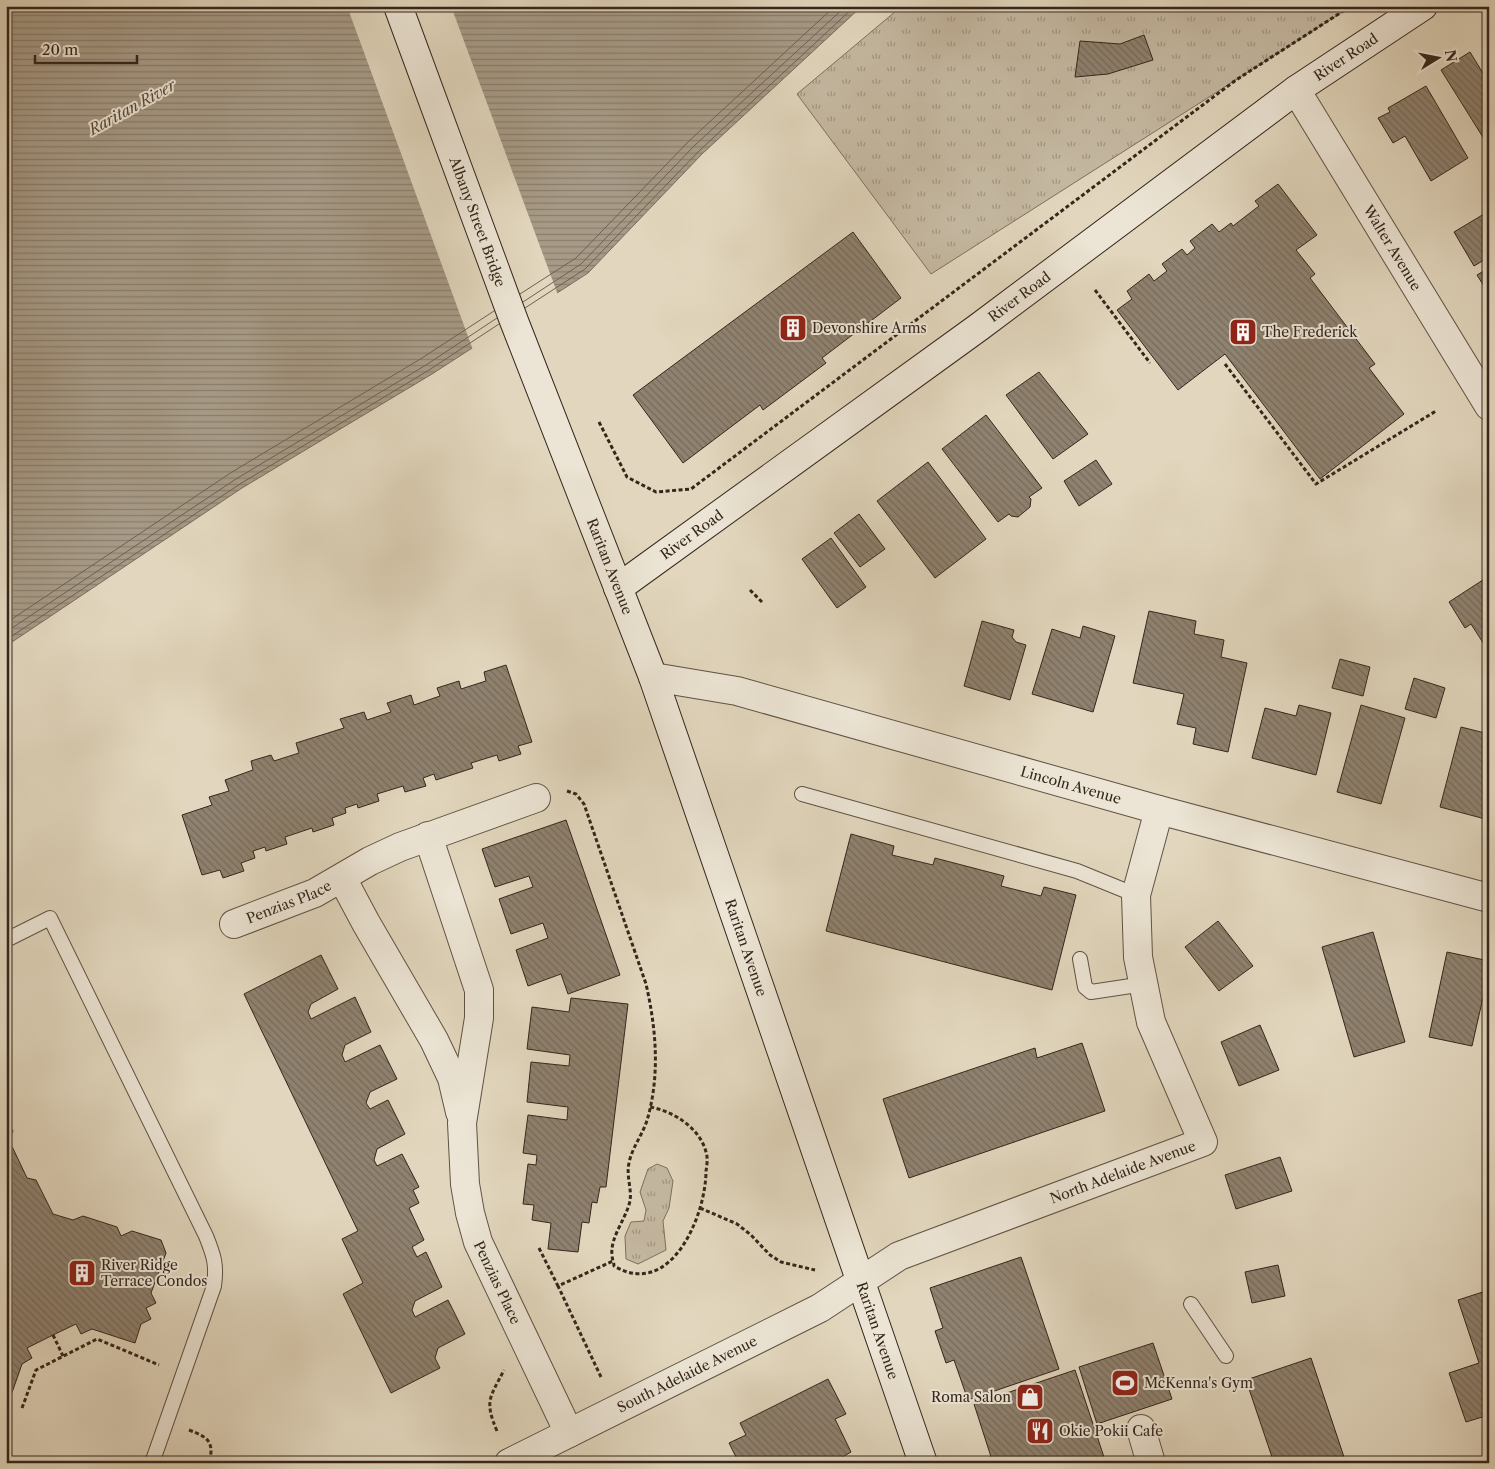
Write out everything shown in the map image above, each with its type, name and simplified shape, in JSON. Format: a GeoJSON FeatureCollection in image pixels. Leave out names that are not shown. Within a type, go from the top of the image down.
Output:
{"type":"FeatureCollection","features":[{"type":"Feature","properties":{"kind":"street","name":"Albany Street Bridge"},"geometry":{"type":"LineString","coordinates":[[398,6],[559,436]]}},
{"type":"Feature","properties":{"kind":"street","name":"River Road"},"geometry":{"type":"LineString","coordinates":[[618,588],[978,327],[1296,90],[1423,6]]}},
{"type":"Feature","properties":{"kind":"street","name":"Walter Avenue"},"geometry":{"type":"LineString","coordinates":[[1296,90],[1489,406]]}},
{"type":"Feature","properties":{"kind":"street","name":"Raritan Avenue"},"geometry":{"type":"LineString","coordinates":[[559,436],[653,677],[923,1463]]}},
{"type":"Feature","properties":{"kind":"street","name":"Lincoln Avenue"},"geometry":{"type":"LineString","coordinates":[[653,677],[737,691],[1158,810],[1489,898]]}},
{"type":"Feature","properties":{"kind":"street","name":"Penzias Place"},"geometry":{"type":"LineString","coordinates":[[234,924],[316,893],[370,861],[428,836],[536,798]]}},
{"type":"Feature","properties":{"kind":"street","name":"North Adelaide Avenue"},"geometry":{"type":"LineString","coordinates":[[861,1280],[900,1256],[1203,1142],[1152,1022],[1138,957],[1136,895],[1158,810]]}},
{"type":"Feature","properties":{"kind":"street","name":"Penzias Place"},"geometry":{"type":"LineString","coordinates":[[428,836],[479,990],[479,1018],[462,1123]]}},
{"type":"Feature","properties":{"kind":"street","name":"Penzias Place"},"geometry":{"type":"LineString","coordinates":[[342,878],[434,1040],[452,1078],[462,1123],[465,1184],[478,1242],[569,1433]]}},
{"type":"Feature","properties":{"kind":"street","name":"South Adelaide Avenue"},"geometry":{"type":"LineString","coordinates":[[508,1463],[820,1308],[861,1280]]}},
{"type":"Feature","properties":{"kind":"street"},"geometry":{"type":"LineString","coordinates":[[1140,1429],[1151,1463]]}},
{"type":"Feature","properties":{"kind":"lane"},"geometry":{"type":"LineString","coordinates":[[802,794],[1077,871],[1136,895]]}},
{"type":"Feature","properties":{"kind":"lane"},"geometry":{"type":"LineString","coordinates":[[6,940],[50,918],[215,1257],[217,1271],[214,1286],[152,1463]]}},
{"type":"Feature","properties":{"kind":"lane"},"geometry":{"type":"LineString","coordinates":[[1080,959],[1085,987],[1091,992],[1144,984]]}},
{"type":"Feature","properties":{"kind":"lane"},"geometry":{"type":"LineString","coordinates":[[1191,1304],[1226,1356]]}},
{"type":"Feature","properties":{"kind":"path"},"geometry":{"type":"LineString","coordinates":[[599,422],[627,477],[656,492],[691,489],[1237,81],[1351,6]]}},
{"type":"Feature","properties":{"kind":"path"},"geometry":{"type":"LineString","coordinates":[[1095,290],[1150,363]]}},
{"type":"Feature","properties":{"kind":"path"},"geometry":{"type":"LineString","coordinates":[[1225,364],[1316,484],[1436,411]]}},
{"type":"Feature","properties":{"kind":"path"},"geometry":{"type":"LineString","coordinates":[[750,590],[762,602]]}},
{"type":"Feature","properties":{"kind":"path"},"geometry":{"type":"LineString","coordinates":[[536,798],[560,790],[576,794],[584,804],[646,984],[652,1008],[656,1047],[652,1095],[648,1118],[628,1163],[627,1177],[630,1200],[612,1245],[614,1266],[637,1274],[663,1268],[682,1248],[697,1219],[706,1181],[707,1153],[696,1132],[678,1119],[659,1109],[650,1107]]}},
{"type":"Feature","properties":{"kind":"path"},"geometry":{"type":"LineString","coordinates":[[700,1208],[737,1224],[770,1255],[781,1262],[815,1270]]}},
{"type":"Feature","properties":{"kind":"path"},"geometry":{"type":"LineString","coordinates":[[539,1248],[601,1377]]}},
{"type":"Feature","properties":{"kind":"path"},"geometry":{"type":"LineString","coordinates":[[558,1286],[614,1261]]}},
{"type":"Feature","properties":{"kind":"path"},"geometry":{"type":"LineString","coordinates":[[53,1335],[63,1356]]}},
{"type":"Feature","properties":{"kind":"path"},"geometry":{"type":"LineString","coordinates":[[22,1408],[36,1370],[97,1339],[183,1376]]}},
{"type":"Feature","properties":{"kind":"path"},"geometry":{"type":"LineString","coordinates":[[497,1430],[490,1414],[489,1400],[504,1370],[504,1364]]}},
{"type":"Feature","properties":{"kind":"path"},"geometry":{"type":"LineString","coordinates":[[167,1422],[204,1436],[210,1443],[209,1463]]}},
{"type":"Feature","properties":{"kind":"green space"},"geometry":{"type":"Polygon","coordinates":[[[902,6],[1352,6],[931,274],[797,94],[902,6]]]}},
{"type":"Feature","properties":{"kind":"green space"},"geometry":{"type":"Polygon","coordinates":[[[657,1164],[667,1168],[673,1181],[669,1208],[663,1221],[666,1250],[638,1264],[626,1259],[625,1236],[631,1222],[644,1221],[646,1210],[640,1192],[648,1169],[657,1164]]]}},
{"type":"Feature","properties":{"kind":"water","name":"Raritan River"},"geometry":{"type":"Polygon","coordinates":[[[6,6],[862,6],[702,154],[588,273],[432,374],[242,488],[6,646],[6,6]]]}},
{"type":"Feature","properties":{"kind":"pier"},"geometry":{"type":"Polygon","coordinates":[[[347,6],[451,6],[558,295],[473,350],[347,6]]]}},
{"type":"Feature","properties":{"kind":"building"},"geometry":{"type":"Polygon","coordinates":[[[1144,35],[1153,60],[1108,74],[1075,77],[1080,41],[1120,44],[1144,35]]]}},
{"type":"Feature","properties":{"kind":"building"},"geometry":{"type":"Polygon","coordinates":[[[1470,52],[1489,83],[1489,136],[1484,139],[1441,70],[1470,52]]]}},
{"type":"Feature","properties":{"kind":"building"},"geometry":{"type":"Polygon","coordinates":[[[1426,86],[1468,158],[1431,181],[1405,136],[1393,143],[1378,118],[1390,112],[1388,108],[1426,86]]]}},
{"type":"Feature","properties":{"kind":"building","name":"The Frederick"},"geometry":{"type":"Polygon","coordinates":[[[1278,184],[1317,235],[1296,250],[1315,274],[1310,278],[1375,364],[1369,368],[1404,414],[1320,479],[1225,354],[1178,390],[1117,310],[1132,299],[1127,291],[1149,274],[1154,281],[1167,271],[1162,264],[1182,249],[1187,255],[1195,248],[1190,241],[1212,224],[1219,232],[1231,223],[1233,226],[1259,206],[1255,201],[1278,184]]]}},
{"type":"Feature","properties":{"kind":"building"},"geometry":{"type":"Polygon","coordinates":[[[1489,211],[1489,257],[1474,266],[1454,232],[1489,211]]]}},
{"type":"Feature","properties":{"kind":"building","name":"Devonshire Arms"},"geometry":{"type":"Polygon","coordinates":[[[853,232],[901,298],[822,358],[826,363],[763,410],[760,405],[683,463],[633,395],[853,232]]]}},
{"type":"Feature","properties":{"kind":"building"},"geometry":{"type":"Polygon","coordinates":[[[1489,268],[1489,294],[1477,275],[1489,268]]]}},
{"type":"Feature","properties":{"kind":"building"},"geometry":{"type":"Polygon","coordinates":[[[1039,372],[1088,434],[1053,459],[1006,395],[1039,372]]]}},
{"type":"Feature","properties":{"kind":"building"},"geometry":{"type":"Polygon","coordinates":[[[986,415],[1042,488],[1029,497],[1031,499],[1030,507],[1018,517],[1009,514],[998,522],[942,449],[986,415]]]}},
{"type":"Feature","properties":{"kind":"building"},"geometry":{"type":"Polygon","coordinates":[[[1096,460],[1112,484],[1079,506],[1064,481],[1096,460]]]}},
{"type":"Feature","properties":{"kind":"building"},"geometry":{"type":"Polygon","coordinates":[[[928,462],[986,539],[935,578],[877,501],[928,462]]]}},
{"type":"Feature","properties":{"kind":"building"},"geometry":{"type":"Polygon","coordinates":[[[859,514],[885,549],[860,567],[834,533],[859,514]]]}},
{"type":"Feature","properties":{"kind":"building"},"geometry":{"type":"Polygon","coordinates":[[[831,538],[866,587],[837,608],[802,559],[831,538]]]}},
{"type":"Feature","properties":{"kind":"building"},"geometry":{"type":"Polygon","coordinates":[[[1489,576],[1489,652],[1471,624],[1465,628],[1449,602],[1489,576]]]}},
{"type":"Feature","properties":{"kind":"building"},"geometry":{"type":"Polygon","coordinates":[[[1149,611],[1196,621],[1194,634],[1224,640],[1221,657],[1247,663],[1228,752],[1193,744],[1196,728],[1177,724],[1184,694],[1133,683],[1149,611]]]}},
{"type":"Feature","properties":{"kind":"building"},"geometry":{"type":"Polygon","coordinates":[[[982,621],[1014,630],[1012,637],[1016,642],[1026,645],[1010,700],[964,686],[982,621]]]}},
{"type":"Feature","properties":{"kind":"building"},"geometry":{"type":"Polygon","coordinates":[[[1083,626],[1115,636],[1093,712],[1032,694],[1052,629],[1080,638],[1083,626]]]}},
{"type":"Feature","properties":{"kind":"building"},"geometry":{"type":"Polygon","coordinates":[[[1340,659],[1370,667],[1363,696],[1332,688],[1340,659]]]}},
{"type":"Feature","properties":{"kind":"building"},"geometry":{"type":"Polygon","coordinates":[[[506,665],[532,742],[518,746],[521,754],[499,761],[497,755],[471,763],[473,768],[436,780],[434,774],[423,778],[426,786],[405,792],[403,786],[377,794],[379,801],[358,808],[357,804],[345,808],[346,813],[332,818],[334,825],[313,832],[312,828],[285,837],[287,844],[266,851],[265,847],[253,851],[255,858],[241,863],[244,871],[223,878],[220,870],[202,875],[182,815],[212,805],[209,797],[229,791],[225,780],[253,770],[251,761],[271,755],[274,761],[299,753],[296,743],[344,728],[340,719],[364,712],[367,720],[391,712],[387,703],[411,695],[414,705],[440,696],[437,688],[459,681],[461,689],[486,681],[484,672],[506,665]]]}},
{"type":"Feature","properties":{"kind":"building"},"geometry":{"type":"Polygon","coordinates":[[[1414,678],[1445,688],[1436,718],[1405,709],[1414,678]]]}},
{"type":"Feature","properties":{"kind":"building"},"geometry":{"type":"Polygon","coordinates":[[[1299,705],[1331,713],[1316,775],[1252,758],[1265,708],[1296,716],[1299,705]]]}},
{"type":"Feature","properties":{"kind":"building"},"geometry":{"type":"Polygon","coordinates":[[[1361,705],[1405,718],[1381,804],[1337,792],[1361,705]]]}},
{"type":"Feature","properties":{"kind":"building"},"geometry":{"type":"Polygon","coordinates":[[[1461,727],[1489,734],[1489,820],[1440,807],[1461,727]]]}},
{"type":"Feature","properties":{"kind":"building"},"geometry":{"type":"Polygon","coordinates":[[[566,820],[620,975],[568,994],[561,974],[528,986],[516,950],[548,938],[543,923],[511,934],[499,899],[533,887],[529,876],[495,887],[482,849],[566,820]]]}},
{"type":"Feature","properties":{"kind":"building"},"geometry":{"type":"Polygon","coordinates":[[[851,834],[894,846],[892,855],[933,865],[935,858],[1004,876],[1001,886],[1041,896],[1044,887],[1076,895],[1052,990],[826,931],[851,834]]]}},
{"type":"Feature","properties":{"kind":"building"},"geometry":{"type":"Polygon","coordinates":[[[1218,921],[1253,966],[1219,991],[1185,947],[1218,921]]]}},
{"type":"Feature","properties":{"kind":"building"},"geometry":{"type":"Polygon","coordinates":[[[1373,932],[1405,1042],[1354,1057],[1322,947],[1373,932]]]}},
{"type":"Feature","properties":{"kind":"building"},"geometry":{"type":"Polygon","coordinates":[[[1447,952],[1489,961],[1489,971],[1472,1046],[1429,1037],[1447,952]]]}},
{"type":"Feature","properties":{"kind":"building"},"geometry":{"type":"Polygon","coordinates":[[[321,955],[338,989],[311,1004],[308,1012],[311,1019],[355,997],[371,1032],[345,1045],[342,1055],[345,1062],[380,1045],[397,1079],[370,1092],[366,1103],[370,1109],[388,1100],[405,1134],[377,1149],[374,1160],[377,1166],[402,1154],[419,1187],[413,1190],[419,1203],[409,1208],[424,1240],[412,1247],[417,1257],[426,1252],[442,1287],[415,1301],[412,1310],[415,1317],[448,1300],[465,1334],[438,1348],[435,1358],[440,1368],[391,1393],[343,1294],[363,1283],[342,1239],[358,1231],[244,994],[321,955]]]}},
{"type":"Feature","properties":{"kind":"building"},"geometry":{"type":"Polygon","coordinates":[[[571,998],[628,1004],[606,1187],[600,1187],[597,1203],[592,1202],[589,1223],[582,1222],[578,1252],[548,1249],[551,1223],[532,1220],[534,1205],[523,1204],[528,1164],[536,1165],[537,1155],[523,1153],[528,1115],[567,1120],[568,1107],[527,1102],[531,1062],[569,1066],[570,1055],[527,1049],[532,1007],[569,1012],[571,998]]]}},
{"type":"Feature","properties":{"kind":"building"},"geometry":{"type":"Polygon","coordinates":[[[1260,1025],[1279,1070],[1239,1086],[1221,1042],[1260,1025]]]}},
{"type":"Feature","properties":{"kind":"building"},"geometry":{"type":"Polygon","coordinates":[[[1082,1043],[1105,1111],[909,1178],[883,1099],[1035,1048],[1037,1058],[1082,1043]]]}},
{"type":"Feature","properties":{"kind":"building","name":"River Ridge Terrace Condos"},"geometry":{"type":"Polygon","coordinates":[[[6,1119],[13,1131],[9,1140],[27,1178],[36,1180],[53,1214],[73,1220],[83,1216],[117,1227],[121,1236],[132,1231],[161,1240],[166,1253],[151,1293],[156,1303],[146,1308],[151,1319],[141,1324],[135,1343],[92,1329],[81,1334],[76,1324],[27,1348],[32,1358],[22,1364],[7,1407],[6,1119]]]}},
{"type":"Feature","properties":{"kind":"building"},"geometry":{"type":"Polygon","coordinates":[[[1280,1157],[1292,1191],[1236,1209],[1225,1175],[1280,1157]]]}},
{"type":"Feature","properties":{"kind":"building"},"geometry":{"type":"Polygon","coordinates":[[[1021,1257],[1059,1369],[968,1400],[954,1360],[946,1363],[935,1331],[943,1328],[930,1288],[1021,1257]]]}},
{"type":"Feature","properties":{"kind":"building"},"geometry":{"type":"Polygon","coordinates":[[[1278,1265],[1285,1296],[1252,1303],[1245,1272],[1278,1265]]]}},
{"type":"Feature","properties":{"kind":"building"},"geometry":{"type":"Polygon","coordinates":[[[1489,1290],[1489,1415],[1466,1422],[1449,1373],[1479,1363],[1458,1300],[1489,1290]]]}},
{"type":"Feature","properties":{"kind":"building","name":"McKenna's Gym"},"geometry":{"type":"Polygon","coordinates":[[[1153,1343],[1172,1399],[1097,1424],[1079,1367],[1153,1343]]]}},
{"type":"Feature","properties":{"kind":"building"},"geometry":{"type":"Polygon","coordinates":[[[1311,1358],[1346,1463],[1274,1463],[1246,1380],[1311,1358]]]}},
{"type":"Feature","properties":{"kind":"building"},"geometry":{"type":"Polygon","coordinates":[[[1075,1370],[1106,1463],[993,1463],[974,1404],[1075,1370]]]}},
{"type":"Feature","properties":{"kind":"building"},"geometry":{"type":"Polygon","coordinates":[[[828,1379],[846,1414],[835,1419],[851,1452],[839,1459],[841,1463],[739,1463],[729,1443],[746,1435],[740,1423],[828,1379]]]}},
{"type":"Feature","properties":{"kind":"place","name":"Devonshire Arms"},"geometry":{"type":"Point","coordinates":[793,328]}},
{"type":"Feature","properties":{"kind":"place","name":"The Frederick"},"geometry":{"type":"Point","coordinates":[1243,332]}},
{"type":"Feature","properties":{"kind":"place","name":"River Ridge Terrace Condos"},"geometry":{"type":"Point","coordinates":[82,1273]}},
{"type":"Feature","properties":{"kind":"place","name":"McKenna's Gym"},"geometry":{"type":"Point","coordinates":[1125,1383]}},
{"type":"Feature","properties":{"kind":"place","name":"Roma Salon"},"geometry":{"type":"Point","coordinates":[1030,1397]}},
{"type":"Feature","properties":{"kind":"place","name":"Okie Pokii Cafe"},"geometry":{"type":"Point","coordinates":[1040,1431]}}]}
